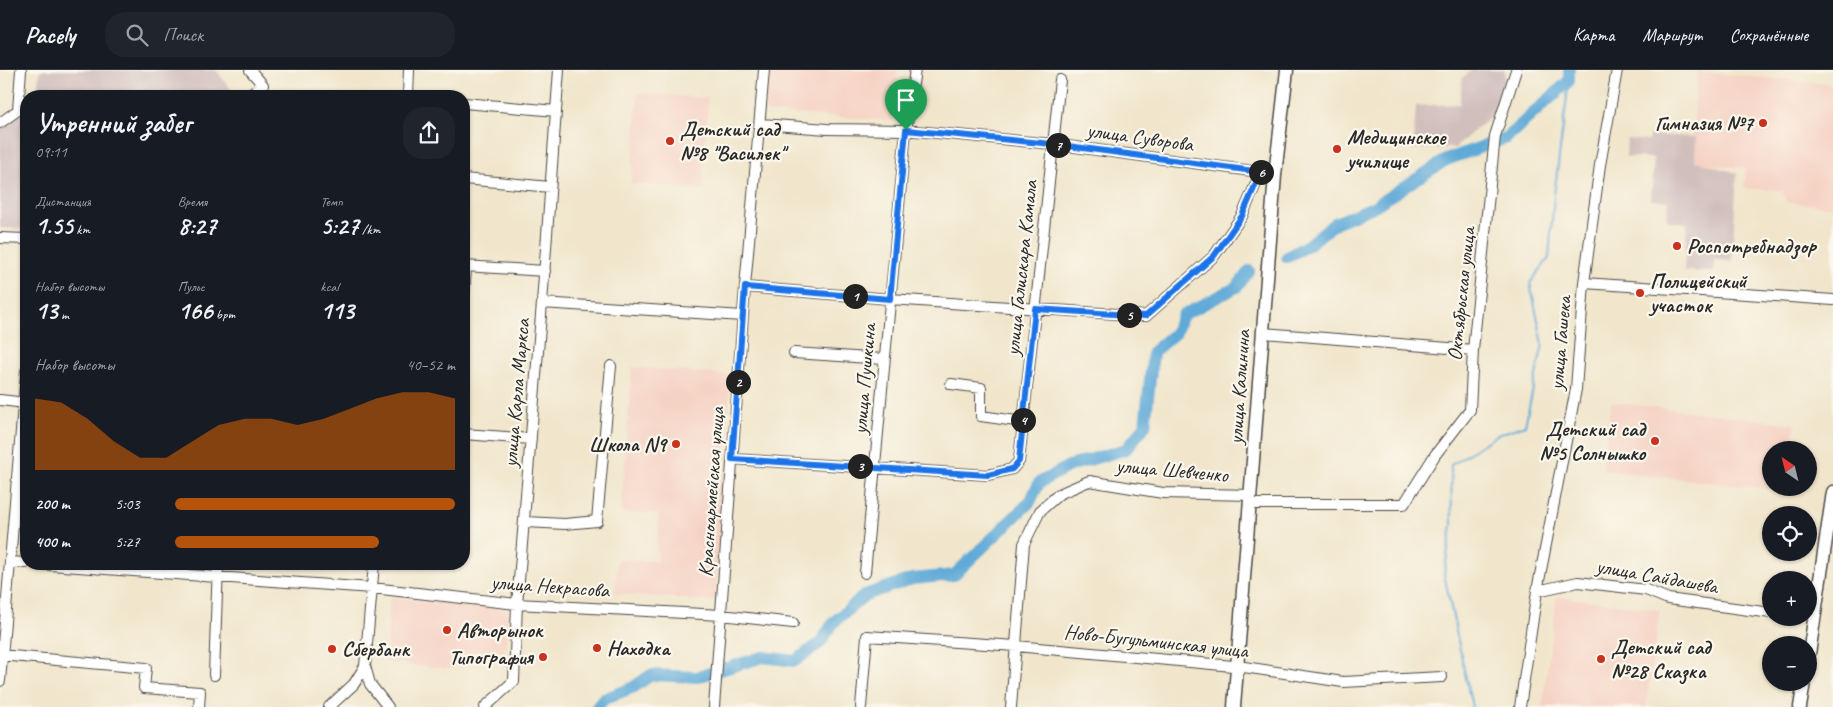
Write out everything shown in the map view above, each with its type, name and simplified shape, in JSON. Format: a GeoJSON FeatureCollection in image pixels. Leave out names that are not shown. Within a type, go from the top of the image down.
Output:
{"type":"FeatureCollection","features":[{"type":"Feature","properties":{"kind":"main road","name":"улица Калинина"},"geometry":{"type":"LineString","coordinates":[[1234,707],[1275,175],[1287,70]]}},
{"type":"Feature","properties":{"kind":"main road"},"geometry":{"type":"LineString","coordinates":[[1817,580],[1833,492]]}},
{"type":"Feature","properties":{"kind":"main road"},"geometry":{"type":"LineString","coordinates":[[1800,707],[1803,691]]}},
{"type":"Feature","properties":{"kind":"street"},"geometry":{"type":"LineString","coordinates":[[0,122],[18,110],[21,70]]}},
{"type":"Feature","properties":{"kind":"street"},"geometry":{"type":"LineString","coordinates":[[250,70],[263,85],[257,90]]}},
{"type":"Feature","properties":{"kind":"street"},"geometry":{"type":"LineString","coordinates":[[408,90],[409,70]]}},
{"type":"Feature","properties":{"kind":"street","name":"улица Карла Маркса"},"geometry":{"type":"LineString","coordinates":[[485,707],[514,681],[517,604],[525,522],[559,70]]}},
{"type":"Feature","properties":{"kind":"street","name":"Красноармейская улица"},"geometry":{"type":"LineString","coordinates":[[714,707],[745,287],[761,124],[764,70]]}},
{"type":"Feature","properties":{"kind":"street","name":"улица Пушкина"},"geometry":{"type":"LineString","coordinates":[[865,573],[906,130],[915,70]]}},
{"type":"Feature","properties":{"kind":"street","name":"Октябрьская улица"},"geometry":{"type":"LineString","coordinates":[[1404,504],[1435,455],[1470,410],[1473,350],[1495,136],[1516,70]]}},
{"type":"Feature","properties":{"kind":"street","name":"улица Гашека"},"geometry":{"type":"LineString","coordinates":[[1520,707],[1536,591],[1576,389],[1584,283],[1600,165],[1617,70]]}},
{"type":"Feature","properties":{"kind":"street","name":"улица Галискара Камала"},"geometry":{"type":"LineString","coordinates":[[875,467],[988,475],[1012,469],[1019,461],[1060,80]]}},
{"type":"Feature","properties":{"kind":"street"},"geometry":{"type":"LineString","coordinates":[[470,103],[556,110]]}},
{"type":"Feature","properties":{"kind":"street","name":"улица Суворова"},"geometry":{"type":"LineString","coordinates":[[761,124],[827,129],[906,130],[1053,144],[1275,175]]}},
{"type":"Feature","properties":{"kind":"street"},"geometry":{"type":"LineString","coordinates":[[745,287],[890,299],[1146,316],[1214,256],[1242,216],[1261,172]]}},
{"type":"Feature","properties":{"kind":"street"},"geometry":{"type":"LineString","coordinates":[[470,180],[550,187]]}},
{"type":"Feature","properties":{"kind":"street"},"geometry":{"type":"LineString","coordinates":[[0,238],[20,239]]}},
{"type":"Feature","properties":{"kind":"street"},"geometry":{"type":"LineString","coordinates":[[470,266],[544,272]]}},
{"type":"Feature","properties":{"kind":"street"},"geometry":{"type":"LineString","coordinates":[[1584,283],[1833,300]]}},
{"type":"Feature","properties":{"kind":"street"},"geometry":{"type":"LineString","coordinates":[[542,303],[743,316]]}},
{"type":"Feature","properties":{"kind":"street"},"geometry":{"type":"LineString","coordinates":[[1263,332],[1473,350]]}},
{"type":"Feature","properties":{"kind":"street"},"geometry":{"type":"LineString","coordinates":[[794,353],[884,359]]}},
{"type":"Feature","properties":{"kind":"street"},"geometry":{"type":"LineString","coordinates":[[525,522],[565,524],[597,521],[611,366]]}},
{"type":"Feature","properties":{"kind":"street"},"geometry":{"type":"LineString","coordinates":[[951,384],[981,388],[981,416],[1023,422]]}},
{"type":"Feature","properties":{"kind":"street"},"geometry":{"type":"LineString","coordinates":[[0,400],[20,402]]}},
{"type":"Feature","properties":{"kind":"street"},"geometry":{"type":"LineString","coordinates":[[470,434],[531,439]]}},
{"type":"Feature","properties":{"kind":"street"},"geometry":{"type":"LineString","coordinates":[[732,459],[875,467]]}},
{"type":"Feature","properties":{"kind":"street"},"geometry":{"type":"LineString","coordinates":[[0,681],[20,460]]}},
{"type":"Feature","properties":{"kind":"street","name":"улица Шевченко"},"geometry":{"type":"LineString","coordinates":[[1016,646],[1024,544],[1040,511],[1059,494],[1089,481],[1163,493],[1251,500],[1404,504]]}},
{"type":"Feature","properties":{"kind":"street"},"geometry":{"type":"LineString","coordinates":[[11,562],[20,563]]}},
{"type":"Feature","properties":{"kind":"street","name":"улица Некрасова"},"geometry":{"type":"LineString","coordinates":[[126,570],[372,588],[517,604],[721,615],[793,623]]}},
{"type":"Feature","properties":{"kind":"street"},"geometry":{"type":"LineString","coordinates":[[214,675],[218,570]]}},
{"type":"Feature","properties":{"kind":"street"},"geometry":{"type":"LineString","coordinates":[[374,570],[365,666],[370,684],[388,707]]}},
{"type":"Feature","properties":{"kind":"street","name":"улица Сайдашева"},"geometry":{"type":"LineString","coordinates":[[1536,591],[1578,582],[1646,590],[1668,598],[1762,612]]}},
{"type":"Feature","properties":{"kind":"street","name":"Ново-Бугульминская улица"},"geometry":{"type":"LineString","coordinates":[[861,707],[867,636],[1016,646],[1237,667],[1343,682],[1442,677]]}},
{"type":"Feature","properties":{"kind":"street"},"geometry":{"type":"LineString","coordinates":[[1011,707],[1016,646]]}},
{"type":"Feature","properties":{"kind":"street"},"geometry":{"type":"LineString","coordinates":[[1,655],[146,668],[144,688],[200,692],[199,707]]}},
{"type":"Feature","properties":{"kind":"street"},"geometry":{"type":"LineString","coordinates":[[329,707],[354,684],[365,666]]}},
{"type":"Feature","properties":{"kind":"shaded area"},"geometry":{"type":"Polygon","coordinates":[[[40,70],[216,70],[231,90],[37,90],[40,70]]]}},
{"type":"Feature","properties":{"kind":"shaded area"},"geometry":{"type":"Polygon","coordinates":[[[768,70],[898,70],[894,121],[765,112],[768,70]]]}},
{"type":"Feature","properties":{"kind":"shaded area"},"geometry":{"type":"Polygon","coordinates":[[[1472,70],[1505,70],[1504,104],[1455,148],[1413,149],[1416,106],[1460,104],[1462,78],[1472,70]]]}},
{"type":"Feature","properties":{"kind":"shaded area","name":"Гимназия №7"},"geometry":{"type":"Polygon","coordinates":[[[1698,72],[1833,84],[1833,207],[1786,202],[1782,191],[1744,188],[1746,168],[1689,163],[1698,72]]]}},
{"type":"Feature","properties":{"kind":"shaded area","name":"Детский сад №8 \"Василек\""},"geometry":{"type":"Polygon","coordinates":[[[638,93],[708,98],[702,189],[631,184],[638,93]]]}},
{"type":"Feature","properties":{"kind":"shaded area"},"geometry":{"type":"Polygon","coordinates":[[[20,114],[20,229],[0,228],[0,127],[20,114]]]}},
{"type":"Feature","properties":{"kind":"shaded area"},"geometry":{"type":"Polygon","coordinates":[[[1649,135],[1696,137],[1695,161],[1737,173],[1732,261],[1714,260],[1713,272],[1684,271],[1687,223],[1667,221],[1668,201],[1651,200],[1654,158],[1626,157],[1627,139],[1649,141],[1649,135]]]}},
{"type":"Feature","properties":{"kind":"shaded area","name":"Школа N9"},"geometry":{"type":"Polygon","coordinates":[[[632,367],[731,375],[715,601],[615,594],[617,559],[657,561],[659,514],[621,513],[632,367]]]}},
{"type":"Feature","properties":{"kind":"shaded area"},"geometry":{"type":"Polygon","coordinates":[[[1611,402],[1795,424],[1792,441],[1762,441],[1762,488],[1602,470],[1611,402]]]}},
{"type":"Feature","properties":{"kind":"shaded area","name":"Детский сад №28 Сказка"},"geometry":{"type":"Polygon","coordinates":[[[1557,596],[1660,610],[1646,707],[1542,707],[1557,596]]]}},
{"type":"Feature","properties":{"kind":"shaded area","name":"Авторынок"},"geometry":{"type":"Polygon","coordinates":[[[390,597],[508,610],[505,652],[477,651],[448,669],[386,662],[390,597]]]}},
{"type":"Feature","properties":{"kind":"waterway"},"geometry":{"type":"LineString","coordinates":[[1287,257],[1308,245],[1335,223],[1373,207],[1446,160],[1506,138],[1569,81],[1569,70]]}},
{"type":"Feature","properties":{"kind":"waterway"},"geometry":{"type":"LineString","coordinates":[[1472,707],[1444,574],[1452,525],[1451,465],[1497,435],[1525,425],[1543,344],[1530,283],[1549,258],[1554,195],[1569,81]]}},
{"type":"Feature","properties":{"kind":"waterway"},"geometry":{"type":"LineString","coordinates":[[597,707],[604,699],[634,687],[651,675],[697,677],[763,657],[795,661],[820,643],[834,622],[865,595],[912,579],[954,575],[1030,502],[1039,483],[1069,466],[1126,449],[1145,426],[1153,352],[1175,333],[1183,315],[1237,287],[1249,271]]}},
{"type":"Feature","properties":{"kind":"place","name":"Гимназия №7"},"geometry":{"type":"Point","coordinates":[1763,123]}},
{"type":"Feature","properties":{"kind":"place","name":"Детский сад №8 \"Василек\""},"geometry":{"type":"Point","coordinates":[670,141]}},
{"type":"Feature","properties":{"kind":"place","name":"Медицинское училище"},"geometry":{"type":"Point","coordinates":[1337,149]}},
{"type":"Feature","properties":{"kind":"place","name":"Роспотребнадзор"},"geometry":{"type":"Point","coordinates":[1677,246]}},
{"type":"Feature","properties":{"kind":"place","name":"Полицейский участок"},"geometry":{"type":"Point","coordinates":[1640,293]}},
{"type":"Feature","properties":{"kind":"place","name":"Детский сад №5 Солнышко"},"geometry":{"type":"Point","coordinates":[1655,441]}},
{"type":"Feature","properties":{"kind":"place","name":"Школа N9"},"geometry":{"type":"Point","coordinates":[676,444]}},
{"type":"Feature","properties":{"kind":"place","name":"Авторынок"},"geometry":{"type":"Point","coordinates":[447,630]}},
{"type":"Feature","properties":{"kind":"place","name":"Находка"},"geometry":{"type":"Point","coordinates":[597,648]}},
{"type":"Feature","properties":{"kind":"place","name":"Сбербанк"},"geometry":{"type":"Point","coordinates":[332,649]}},
{"type":"Feature","properties":{"kind":"place","name":"Типография"},"geometry":{"type":"Point","coordinates":[543,657]}},
{"type":"Feature","properties":{"kind":"place","name":"Детский сад №28 Сказка"},"geometry":{"type":"Point","coordinates":[1601,659]}},
{"type":"Feature","properties":{"kind":"route"},"geometry":{"type":"LineString","coordinates":[[906,130],[1053,144],[1261,172],[1242,216],[1214,256],[1146,316],[1035,309],[1019,461],[1012,469],[988,475],[732,459],[745,287],[890,299],[906,130]]}}]}
